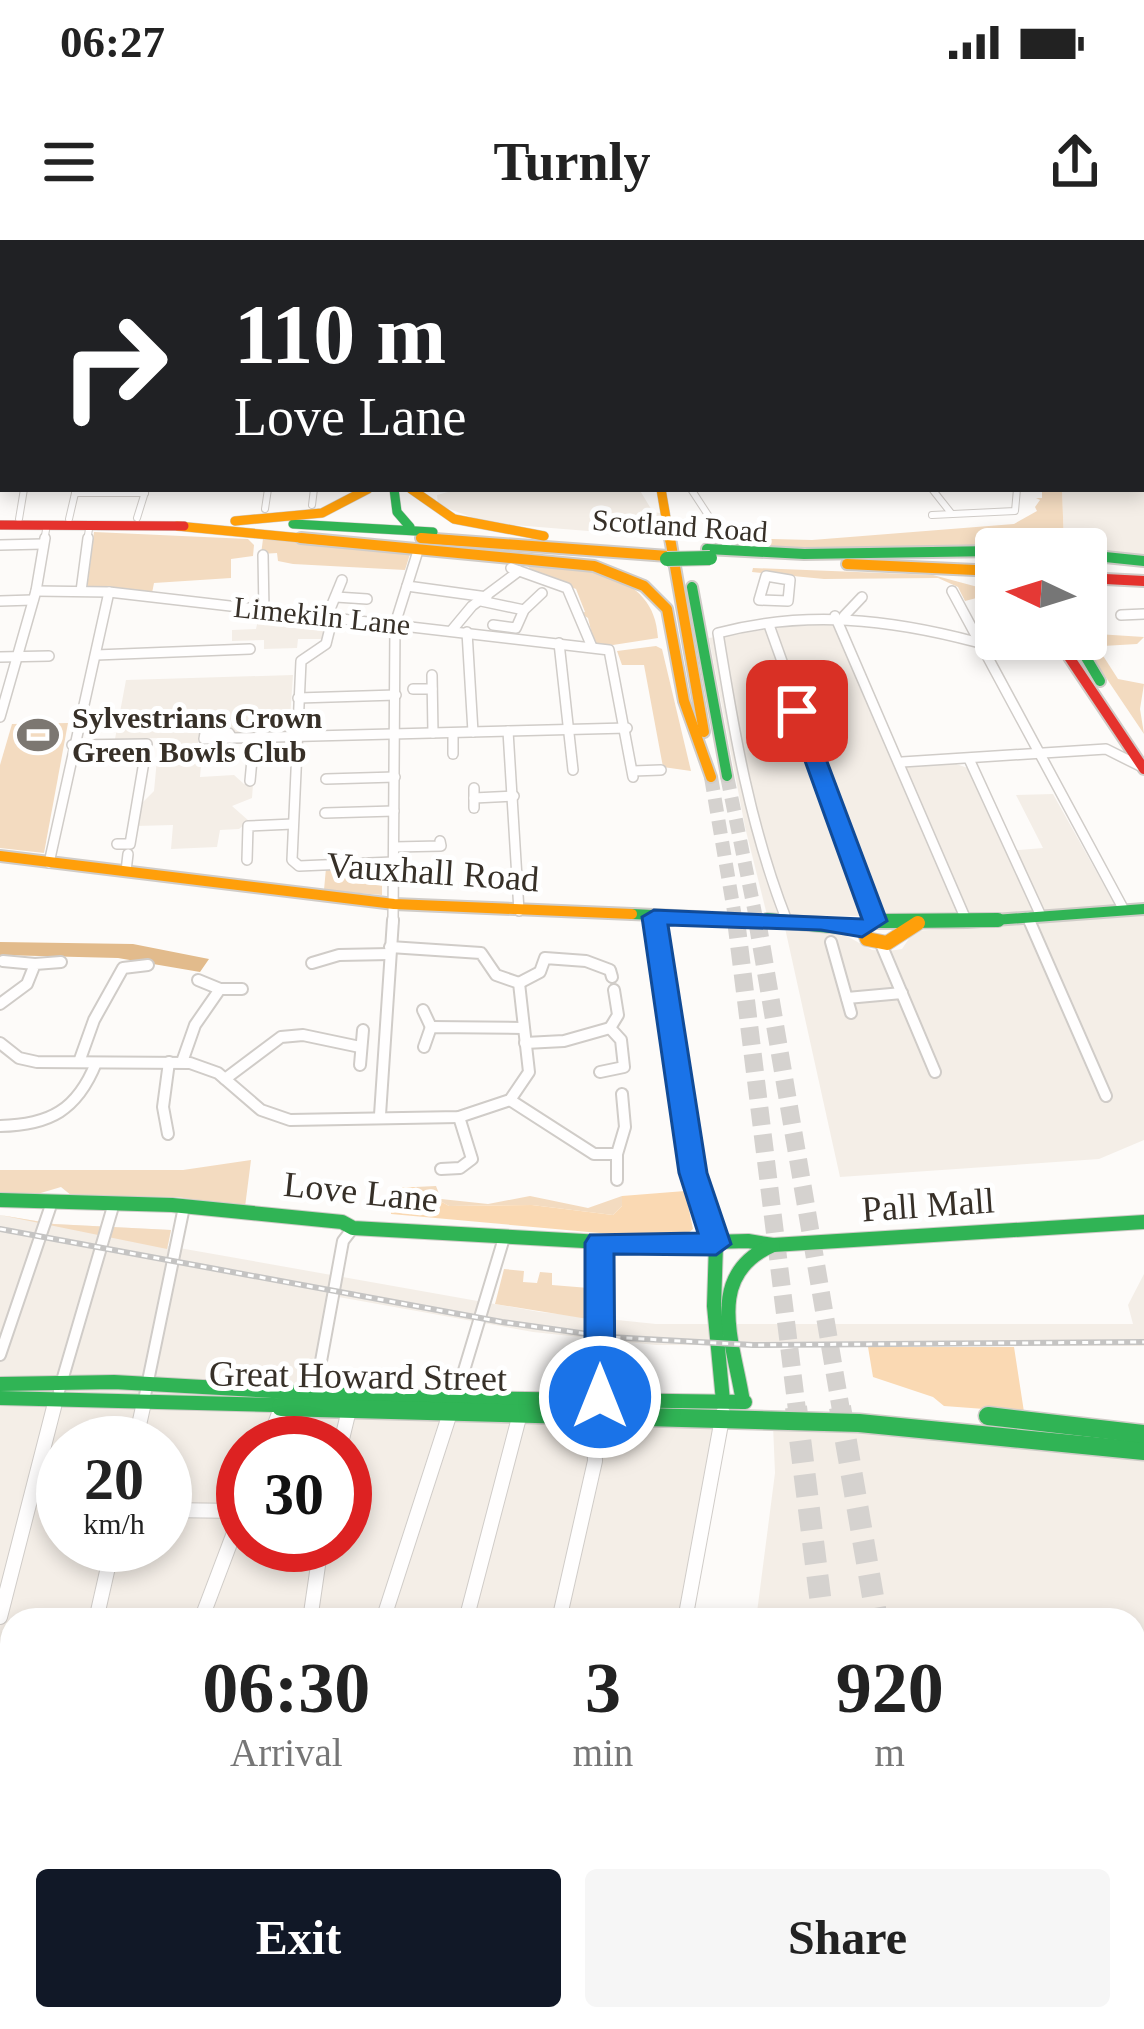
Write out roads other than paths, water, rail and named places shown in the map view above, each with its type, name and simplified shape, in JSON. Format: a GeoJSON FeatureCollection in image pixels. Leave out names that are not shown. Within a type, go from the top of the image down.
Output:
{"type":"FeatureCollection","features":[{"type":"Feature","properties":{"kind":"main road"},"geometry":{"type":"LineString","coordinates":[[235,520],[321,513],[365,492]]}},
{"type":"Feature","properties":{"kind":"main road"},"geometry":{"type":"LineString","coordinates":[[394,492],[397,512],[410,527]]}},
{"type":"Feature","properties":{"kind":"main road"},"geometry":{"type":"LineString","coordinates":[[414,492],[423,503],[464,521],[609,543]]}},
{"type":"Feature","properties":{"kind":"main road"},"geometry":{"type":"LineString","coordinates":[[662,492],[719,777]]}},
{"type":"Feature","properties":{"kind":"main road"},"geometry":{"type":"LineString","coordinates":[[671,492],[719,777]]}},
{"type":"Feature","properties":{"kind":"main road","name":"Scotland Road"},"geometry":{"type":"LineString","coordinates":[[6,521],[70,512],[235,520],[609,543],[667,554]]}},
{"type":"Feature","properties":{"kind":"main road","name":"Scotland Road"},"geometry":{"type":"LineString","coordinates":[[6,521],[667,554],[715,551],[910,560],[952,551],[975,552]]}},
{"type":"Feature","properties":{"kind":"main road"},"geometry":{"type":"LineString","coordinates":[[177,526],[374,542],[486,559],[575,563],[634,578],[667,609],[684,701],[719,777]]}},
{"type":"Feature","properties":{"kind":"main road"},"geometry":{"type":"LineString","coordinates":[[466,549],[667,554]]}},
{"type":"Feature","properties":{"kind":"main road"},"geometry":{"type":"LineString","coordinates":[[1107,557],[1144,561]]}},
{"type":"Feature","properties":{"kind":"main road","name":"Scotland Road"},"geometry":{"type":"LineString","coordinates":[[910,560],[935,569],[975,571]]}},
{"type":"Feature","properties":{"kind":"main road"},"geometry":{"type":"LineString","coordinates":[[935,569],[975,581]]}},
{"type":"Feature","properties":{"kind":"main road"},"geometry":{"type":"LineString","coordinates":[[1107,579],[1144,581]]}},
{"type":"Feature","properties":{"kind":"main road"},"geometry":{"type":"LineString","coordinates":[[1072,660],[1143,768]]}},
{"type":"Feature","properties":{"kind":"main road"},"geometry":{"type":"LineString","coordinates":[[1089,660],[1144,746]]}},
{"type":"Feature","properties":{"kind":"main road","name":"Vauxhall Road"},"geometry":{"type":"LineString","coordinates":[[2,861],[127,862],[394,904],[880,930],[922,923],[1134,910]]}},
{"type":"Feature","properties":{"kind":"main road"},"geometry":{"type":"LineString","coordinates":[[654,917],[693,1173],[716,1244],[713,1281],[730,1405]]}},
{"type":"Feature","properties":{"kind":"main road","name":"Love Lane"},"geometry":{"type":"LineString","coordinates":[[0,1200],[184,1207],[342,1222],[353,1228],[503,1238],[716,1244]]}},
{"type":"Feature","properties":{"kind":"main road","name":"Pall Mall"},"geometry":{"type":"LineString","coordinates":[[716,1244],[773,1245],[1144,1222]]}},
{"type":"Feature","properties":{"kind":"main road"},"geometry":{"type":"LineString","coordinates":[[730,1405],[734,1273],[745,1259],[773,1245]]}},
{"type":"Feature","properties":{"kind":"main road"},"geometry":{"type":"LineString","coordinates":[[713,1281],[730,1303]]}},
{"type":"Feature","properties":{"kind":"main road"},"geometry":{"type":"LineString","coordinates":[[147,1384],[160,1394],[281,1408]]}},
{"type":"Feature","properties":{"kind":"main road","name":"Great Howard Street"},"geometry":{"type":"LineString","coordinates":[[0,1398],[147,1384],[520,1410],[597,1404]]}},
{"type":"Feature","properties":{"kind":"main road"},"geometry":{"type":"LineString","coordinates":[[0,1385],[59,1391]]}},
{"type":"Feature","properties":{"kind":"main road","name":"Great Howard Street"},"geometry":{"type":"LineString","coordinates":[[59,1391],[143,1405],[349,1410],[454,1404],[730,1405],[1144,1434]]}},
{"type":"Feature","properties":{"kind":"main road","name":"Great Howard Street"},"geometry":{"type":"LineString","coordinates":[[933,1417],[1144,1451]]}},
{"type":"Feature","properties":{"kind":"street"},"geometry":{"type":"LineString","coordinates":[[6,521],[22,492]]}},
{"type":"Feature","properties":{"kind":"street"},"geometry":{"type":"LineString","coordinates":[[70,512],[76,492]]}},
{"type":"Feature","properties":{"kind":"street"},"geometry":{"type":"LineString","coordinates":[[137,518],[146,492]]}},
{"type":"Feature","properties":{"kind":"street"},"geometry":{"type":"LineString","coordinates":[[265,509],[268,492]]}},
{"type":"Feature","properties":{"kind":"street"},"geometry":{"type":"LineString","coordinates":[[312,506],[314,492]]}},
{"type":"Feature","properties":{"kind":"street"},"geometry":{"type":"LineString","coordinates":[[692,492],[715,551]]}},
{"type":"Feature","properties":{"kind":"street"},"geometry":{"type":"LineString","coordinates":[[934,492],[952,513]]}},
{"type":"Feature","properties":{"kind":"street"},"geometry":{"type":"LineString","coordinates":[[932,515],[1015,511],[1017,492]]}},
{"type":"Feature","properties":{"kind":"street"},"geometry":{"type":"LineString","coordinates":[[1,711],[34,596],[46,530]]}},
{"type":"Feature","properties":{"kind":"street"},"geometry":{"type":"LineString","coordinates":[[80,591],[89,530]]}},
{"type":"Feature","properties":{"kind":"street"},"geometry":{"type":"LineString","coordinates":[[0,544],[44,544]]}},
{"type":"Feature","properties":{"kind":"street"},"geometry":{"type":"LineString","coordinates":[[380,1115],[394,904],[395,624],[417,554]]}},
{"type":"Feature","properties":{"kind":"street"},"geometry":{"type":"LineString","coordinates":[[263,555],[264,611]]}},
{"type":"Feature","properties":{"kind":"street"},"geometry":{"type":"LineString","coordinates":[[452,630],[515,570],[567,588],[574,614],[587,626],[592,647]]}},
{"type":"Feature","properties":{"kind":"street"},"geometry":{"type":"LineString","coordinates":[[758,613],[764,578],[790,580],[788,601]]}},
{"type":"Feature","properties":{"kind":"street"},"geometry":{"type":"LineString","coordinates":[[342,580],[329,620],[330,639],[301,661],[292,860],[299,866],[393,862]]}},
{"type":"Feature","properties":{"kind":"street"},"geometry":{"type":"LineString","coordinates":[[201,602],[202,586]]}},
{"type":"Feature","properties":{"kind":"street"},"geometry":{"type":"LineString","coordinates":[[407,586],[524,610]]}},
{"type":"Feature","properties":{"kind":"street","name":"Limekiln Lane"},"geometry":{"type":"LineString","coordinates":[[0,602],[80,591],[109,592],[609,650],[627,728]]}},
{"type":"Feature","properties":{"kind":"street"},"geometry":{"type":"LineString","coordinates":[[952,591],[975,640]]}},
{"type":"Feature","properties":{"kind":"street"},"geometry":{"type":"LineString","coordinates":[[49,862],[109,592]]}},
{"type":"Feature","properties":{"kind":"street"},"geometry":{"type":"LineString","coordinates":[[493,625],[516,628],[524,610],[542,593]]}},
{"type":"Feature","properties":{"kind":"street"},"geometry":{"type":"LineString","coordinates":[[840,616],[862,596]]}},
{"type":"Feature","properties":{"kind":"street"},"geometry":{"type":"LineString","coordinates":[[336,597],[368,599]]}},
{"type":"Feature","properties":{"kind":"street"},"geometry":{"type":"LineString","coordinates":[[759,600],[788,601],[803,618]]}},
{"type":"Feature","properties":{"kind":"street"},"geometry":{"type":"LineString","coordinates":[[1120,615],[1144,614]]}},
{"type":"Feature","properties":{"kind":"street"},"geometry":{"type":"LineString","coordinates":[[787,922],[761,855],[740,769],[718,633],[840,616],[928,629],[975,642]]}},
{"type":"Feature","properties":{"kind":"street"},"geometry":{"type":"LineString","coordinates":[[840,616],[967,922]]}},
{"type":"Feature","properties":{"kind":"street"},"geometry":{"type":"LineString","coordinates":[[769,625],[935,1072]]}},
{"type":"Feature","properties":{"kind":"street"},"geometry":{"type":"LineString","coordinates":[[467,632],[473,732]]}},
{"type":"Feature","properties":{"kind":"street"},"geometry":{"type":"LineString","coordinates":[[559,643],[573,770]]}},
{"type":"Feature","properties":{"kind":"street"},"geometry":{"type":"LineString","coordinates":[[96,655],[250,649]]}},
{"type":"Feature","properties":{"kind":"street"},"geometry":{"type":"LineString","coordinates":[[0,657],[50,656]]}},
{"type":"Feature","properties":{"kind":"street"},"geometry":{"type":"LineString","coordinates":[[986,660],[1036,754],[1134,910]]}},
{"type":"Feature","properties":{"kind":"street"},"geometry":{"type":"LineString","coordinates":[[432,675],[433,733]]}},
{"type":"Feature","properties":{"kind":"street"},"geometry":{"type":"LineString","coordinates":[[413,689],[432,688]]}},
{"type":"Feature","properties":{"kind":"street"},"geometry":{"type":"LineString","coordinates":[[298,698],[396,695]]}},
{"type":"Feature","properties":{"kind":"street"},"geometry":{"type":"LineString","coordinates":[[232,739],[627,728],[633,774],[662,770]]}},
{"type":"Feature","properties":{"kind":"street"},"geometry":{"type":"LineString","coordinates":[[902,762],[1106,749],[1117,742],[1119,728]]}},
{"type":"Feature","properties":{"kind":"street"},"geometry":{"type":"LineString","coordinates":[[508,731],[519,910]]}},
{"type":"Feature","properties":{"kind":"street"},"geometry":{"type":"LineString","coordinates":[[453,733],[453,754]]}},
{"type":"Feature","properties":{"kind":"street"},"geometry":{"type":"LineString","coordinates":[[238,777],[250,779],[254,738]]}},
{"type":"Feature","properties":{"kind":"street"},"geometry":{"type":"LineString","coordinates":[[72,745],[147,744],[130,844],[117,844]]}},
{"type":"Feature","properties":{"kind":"street"},"geometry":{"type":"LineString","coordinates":[[1106,749],[1143,768]]}},
{"type":"Feature","properties":{"kind":"street"},"geometry":{"type":"LineString","coordinates":[[969,759],[1106,1096]]}},
{"type":"Feature","properties":{"kind":"street"},"geometry":{"type":"LineString","coordinates":[[326,779],[395,776]]}},
{"type":"Feature","properties":{"kind":"street"},"geometry":{"type":"LineString","coordinates":[[338,813],[340,778]]}},
{"type":"Feature","properties":{"kind":"street"},"geometry":{"type":"LineString","coordinates":[[474,798],[514,796]]}},
{"type":"Feature","properties":{"kind":"street"},"geometry":{"type":"LineString","coordinates":[[325,813],[394,811]]}},
{"type":"Feature","properties":{"kind":"street"},"geometry":{"type":"LineString","coordinates":[[247,860],[248,826],[292,824]]}},
{"type":"Feature","properties":{"kind":"street"},"geometry":{"type":"LineString","coordinates":[[394,847],[440,846]]}},
{"type":"Feature","properties":{"kind":"street"},"geometry":{"type":"LineString","coordinates":[[831,942],[851,1013]]}},
{"type":"Feature","properties":{"kind":"street"},"geometry":{"type":"LineString","coordinates":[[312,963],[390,950],[481,953],[496,975],[519,983],[540,972],[545,958],[596,963],[610,970],[618,1016],[610,1028],[564,1041],[525,1043]]}},
{"type":"Feature","properties":{"kind":"street"},"geometry":{"type":"LineString","coordinates":[[3,961],[61,962]]}},
{"type":"Feature","properties":{"kind":"street"},"geometry":{"type":"LineString","coordinates":[[106,962],[123,968],[148,964]]}},
{"type":"Feature","properties":{"kind":"street"},"geometry":{"type":"LineString","coordinates":[[0,1004],[27,984],[35,964]]}},
{"type":"Feature","properties":{"kind":"street"},"geometry":{"type":"LineString","coordinates":[[79,1062],[94,1020],[123,968]]}},
{"type":"Feature","properties":{"kind":"street"},"geometry":{"type":"LineString","coordinates":[[198,980],[220,989],[242,989]]}},
{"type":"Feature","properties":{"kind":"street"},"geometry":{"type":"LineString","coordinates":[[0,1043],[19,1058],[37,1062],[175,1062],[208,1068],[265,1115],[290,1120],[459,1117],[510,1100],[529,1072],[519,983]]}},
{"type":"Feature","properties":{"kind":"street"},"geometry":{"type":"LineString","coordinates":[[600,998],[614,988]]}},
{"type":"Feature","properties":{"kind":"street"},"geometry":{"type":"LineString","coordinates":[[168,1134],[162,1118],[175,1062],[220,989]]}},
{"type":"Feature","properties":{"kind":"street"},"geometry":{"type":"LineString","coordinates":[[848,998],[902,993]]}},
{"type":"Feature","properties":{"kind":"street"},"geometry":{"type":"LineString","coordinates":[[423,1010],[431,1027],[424,1047]]}},
{"type":"Feature","properties":{"kind":"street"},"geometry":{"type":"LineString","coordinates":[[431,1027],[523,1028]]}},
{"type":"Feature","properties":{"kind":"street"},"geometry":{"type":"LineString","coordinates":[[610,1028],[621,1040],[624,1067],[625,1127],[616,1154],[617,1180]]}},
{"type":"Feature","properties":{"kind":"street"},"geometry":{"type":"LineString","coordinates":[[360,1065],[363,1030]]}},
{"type":"Feature","properties":{"kind":"street"},"geometry":{"type":"LineString","coordinates":[[225,1079],[246,1068],[276,1037],[308,1036],[360,1047]]}},
{"type":"Feature","properties":{"kind":"street"},"geometry":{"type":"LineString","coordinates":[[0,1126],[52,1119],[76,1105],[96,1063]]}},
{"type":"Feature","properties":{"kind":"street"},"geometry":{"type":"LineString","coordinates":[[600,1072],[638,1105]]}},
{"type":"Feature","properties":{"kind":"street"},"geometry":{"type":"LineString","coordinates":[[510,1100],[594,1154],[616,1154]]}},
{"type":"Feature","properties":{"kind":"street"},"geometry":{"type":"LineString","coordinates":[[441,1169],[470,1165],[471,1150],[459,1117]]}},
{"type":"Feature","properties":{"kind":"street"},"geometry":{"type":"LineString","coordinates":[[0,1355],[52,1202]]}},
{"type":"Feature","properties":{"kind":"street"},"geometry":{"type":"LineString","coordinates":[[2,1608],[114,1203]]}},
{"type":"Feature","properties":{"kind":"street"},"geometry":{"type":"LineString","coordinates":[[141,1416],[184,1207]]}},
{"type":"Feature","properties":{"kind":"street"},"geometry":{"type":"LineString","coordinates":[[315,1394],[343,1241],[353,1228]]}},
{"type":"Feature","properties":{"kind":"street"},"geometry":{"type":"LineString","coordinates":[[387,1608],[503,1238]]}},
{"type":"Feature","properties":{"kind":"street"},"geometry":{"type":"LineString","coordinates":[[562,1608],[595,1461],[600,1243]]}},
{"type":"Feature","properties":{"kind":"street"},"geometry":{"type":"LineString","coordinates":[[688,1608],[730,1405]]}},
{"type":"Feature","properties":{"kind":"street"},"geometry":{"type":"LineString","coordinates":[[278,1416],[281,1408]]}},
{"type":"Feature","properties":{"kind":"street"},"geometry":{"type":"LineString","coordinates":[[348,1416],[349,1410]]}},
{"type":"Feature","properties":{"kind":"street"},"geometry":{"type":"LineString","coordinates":[[469,1608],[520,1410]]}},
{"type":"Feature","properties":{"kind":"street"},"geometry":{"type":"LineString","coordinates":[[99,1608],[107,1572]]}},
{"type":"Feature","properties":{"kind":"street"},"geometry":{"type":"LineString","coordinates":[[206,1608],[219,1572]]}},
{"type":"Feature","properties":{"kind":"street"},"geometry":{"type":"LineString","coordinates":[[312,1608],[317,1572]]}},
{"type":"Feature","properties":{"kind":"tunnel"},"geometry":{"type":"LineString","coordinates":[[425,536],[431,538]]}},
{"type":"Feature","properties":{"kind":"tunnel"},"geometry":{"type":"LineString","coordinates":[[431,538],[466,549]]}},
{"type":"Feature","properties":{"kind":"tunnel"},"geometry":{"type":"LineString","coordinates":[[431,538],[440,541]]}},
{"type":"Feature","properties":{"kind":"tunnel"},"geometry":{"type":"LineString","coordinates":[[727,776],[757,923]]}},
{"type":"Feature","properties":{"kind":"tunnel"},"geometry":{"type":"LineString","coordinates":[[711,777],[736,923]]}},
{"type":"Feature","properties":{"kind":"tunnel"},"geometry":{"type":"LineString","coordinates":[[736,920],[797,1410]]}},
{"type":"Feature","properties":{"kind":"tunnel"},"geometry":{"type":"LineString","coordinates":[[757,920],[841,1410]]}},
{"type":"Feature","properties":{"kind":"tunnel"},"geometry":{"type":"LineString","coordinates":[[796,1407],[821,1608]]}},
{"type":"Feature","properties":{"kind":"tunnel"},"geometry":{"type":"LineString","coordinates":[[840,1407],[875,1608]]}},
{"type":"Feature","properties":{"kind":"railway"},"geometry":{"type":"LineString","coordinates":[[0,1229],[502,1322],[609,1337],[753,1345],[1144,1342]]}},
{"type":"Feature","properties":{"kind":"place","name":"Sylvestrians Crown Green Bowls Club"},"geometry":{"type":"Point","coordinates":[38,735]}}]}
